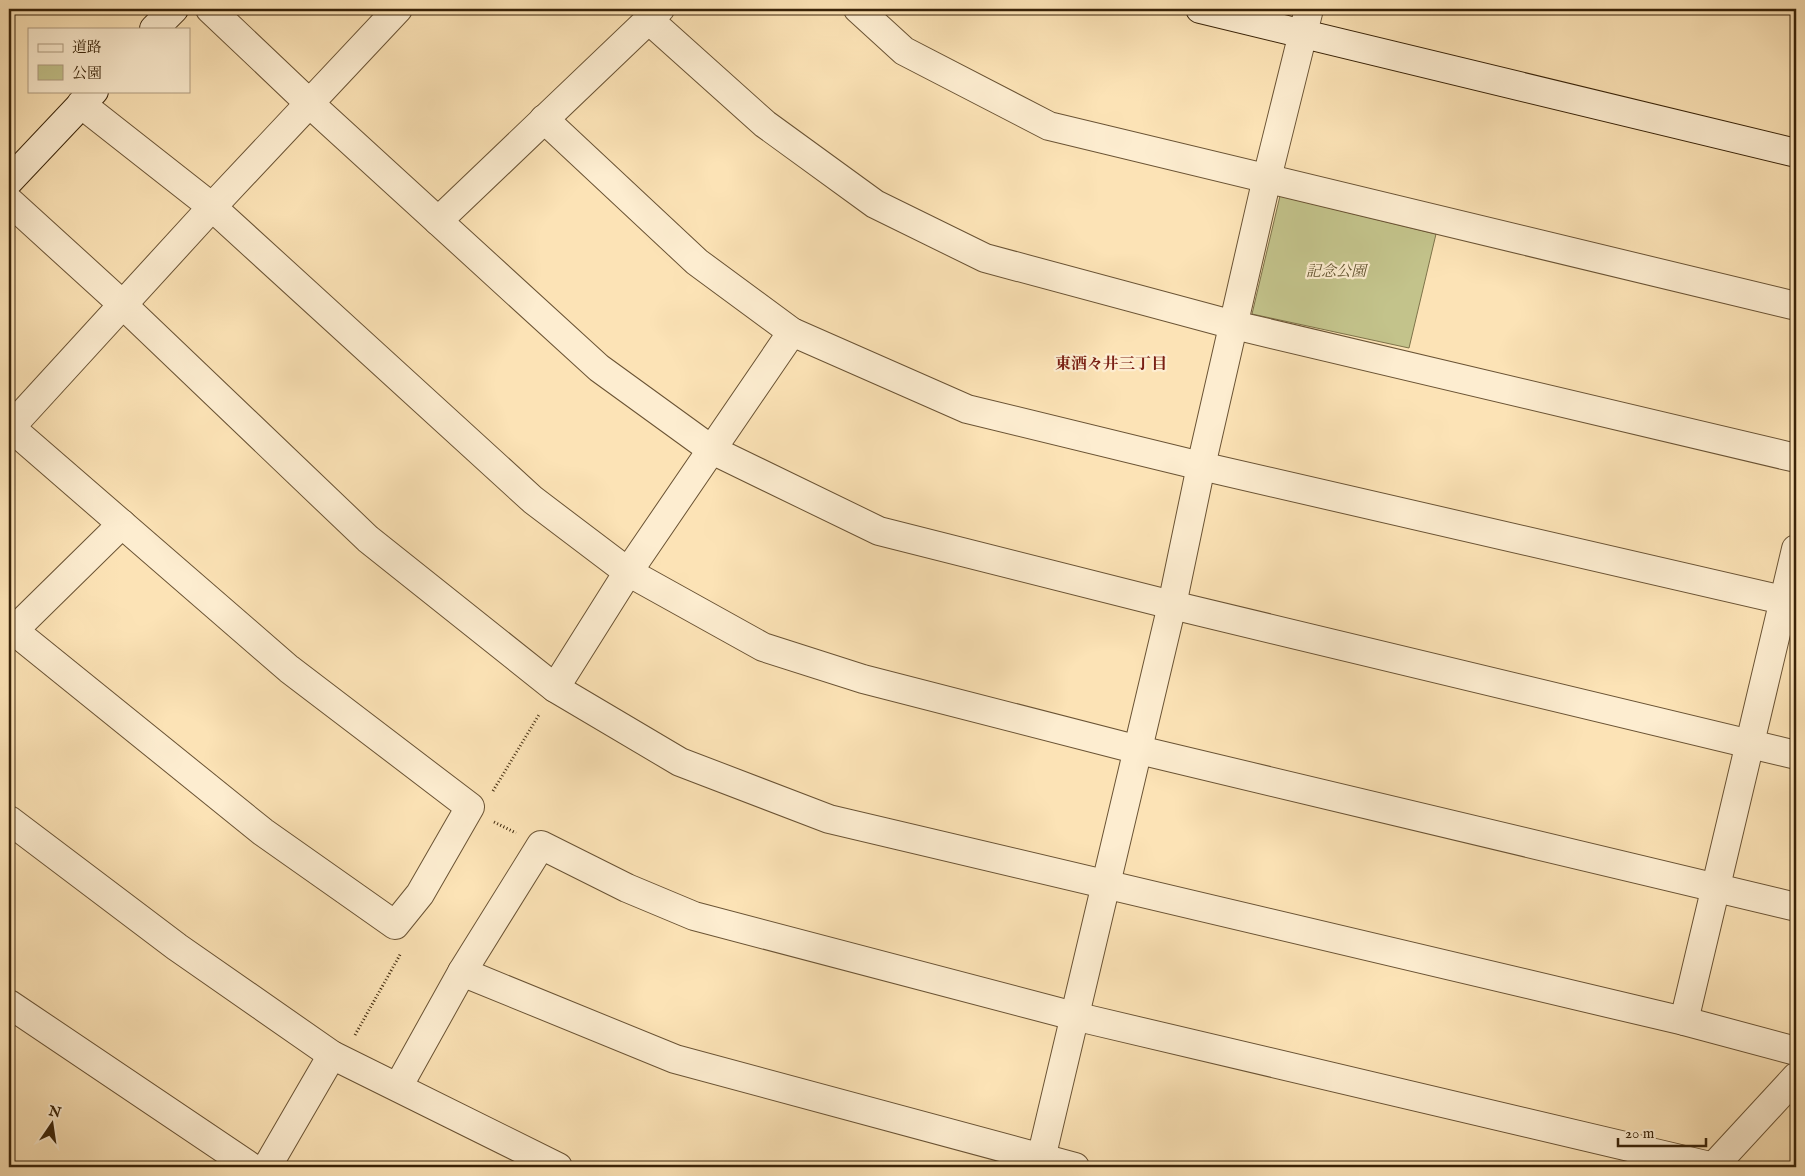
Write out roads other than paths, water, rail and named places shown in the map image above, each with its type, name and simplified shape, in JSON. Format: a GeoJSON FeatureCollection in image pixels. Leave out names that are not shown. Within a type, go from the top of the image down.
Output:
{"type":"FeatureCollection","features":[{"type":"Feature","properties":{"kind":"street"},"geometry":{"type":"LineString","coordinates":[[155,28],[174,9]]}},
{"type":"Feature","properties":{"kind":"street"},"geometry":{"type":"LineString","coordinates":[[210,9],[309,103],[599,368],[712,450],[879,531],[1172,605],[1796,756]]}},
{"type":"Feature","properties":{"kind":"street"},"geometry":{"type":"LineString","coordinates":[[122,524],[11,632],[263,832],[394,925],[420,894],[470,807],[289,669],[122,524],[9,428],[212,207],[398,9]]}},
{"type":"Feature","properties":{"kind":"street"},"geometry":{"type":"LineString","coordinates":[[858,9],[904,51],[1049,126],[1796,306]]}},
{"type":"Feature","properties":{"kind":"street"},"geometry":{"type":"LineString","coordinates":[[1200,9],[1306,22],[1796,153]]}},
{"type":"Feature","properties":{"kind":"street"},"geometry":{"type":"LineString","coordinates":[[438,221],[654,14],[765,124],[874,204],[984,258],[1234,325],[1796,458]]}},
{"type":"Feature","properties":{"kind":"street"},"geometry":{"type":"LineString","coordinates":[[1040,1163],[1139,750],[1201,466],[1267,178],[1306,22]]}},
{"type":"Feature","properties":{"kind":"street"},"geometry":{"type":"LineString","coordinates":[[9,181],[87,98],[212,207],[533,500],[628,572],[763,647],[863,679],[1139,750],[1796,907]]}},
{"type":"Feature","properties":{"kind":"street"},"geometry":{"type":"LineString","coordinates":[[544,119],[697,262],[792,332],[967,409],[1201,466],[1790,602]]}},
{"type":"Feature","properties":{"kind":"street"},"geometry":{"type":"LineString","coordinates":[[9,201],[122,304],[368,539],[555,688],[680,762],[829,819],[1684,1021],[1796,1051]]}},
{"type":"Feature","properties":{"kind":"street"},"geometry":{"type":"LineString","coordinates":[[555,688],[628,572],[792,332]]}},
{"type":"Feature","properties":{"kind":"street"},"geometry":{"type":"LineString","coordinates":[[1684,1021],[1750,744],[1790,602],[1796,549]]}},
{"type":"Feature","properties":{"kind":"street"},"geometry":{"type":"LineString","coordinates":[[9,820],[177,947],[332,1055],[398,1086],[558,1167]]}},
{"type":"Feature","properties":{"kind":"street"},"geometry":{"type":"LineString","coordinates":[[398,1086],[462,972],[541,846],[627,888],[694,916],[1074,1016],[1713,1167],[1796,1077]]}},
{"type":"Feature","properties":{"kind":"street"},"geometry":{"type":"LineString","coordinates":[[462,972],[675,1059],[1040,1163],[1075,1167]]}},
{"type":"Feature","properties":{"kind":"street"},"geometry":{"type":"LineString","coordinates":[[9,1004],[251,1167]]}},
{"type":"Feature","properties":{"kind":"street"},"geometry":{"type":"LineString","coordinates":[[267,1167],[332,1055]]}},
{"type":"Feature","properties":{"kind":"district","name":"東酒々井三丁目"},"geometry":{"type":"Point","coordinates":[1111,363]}},
{"type":"Feature","properties":{"kind":"park label","name":"記念公園"},"geometry":{"type":"Point","coordinates":[1336,271]}}]}
